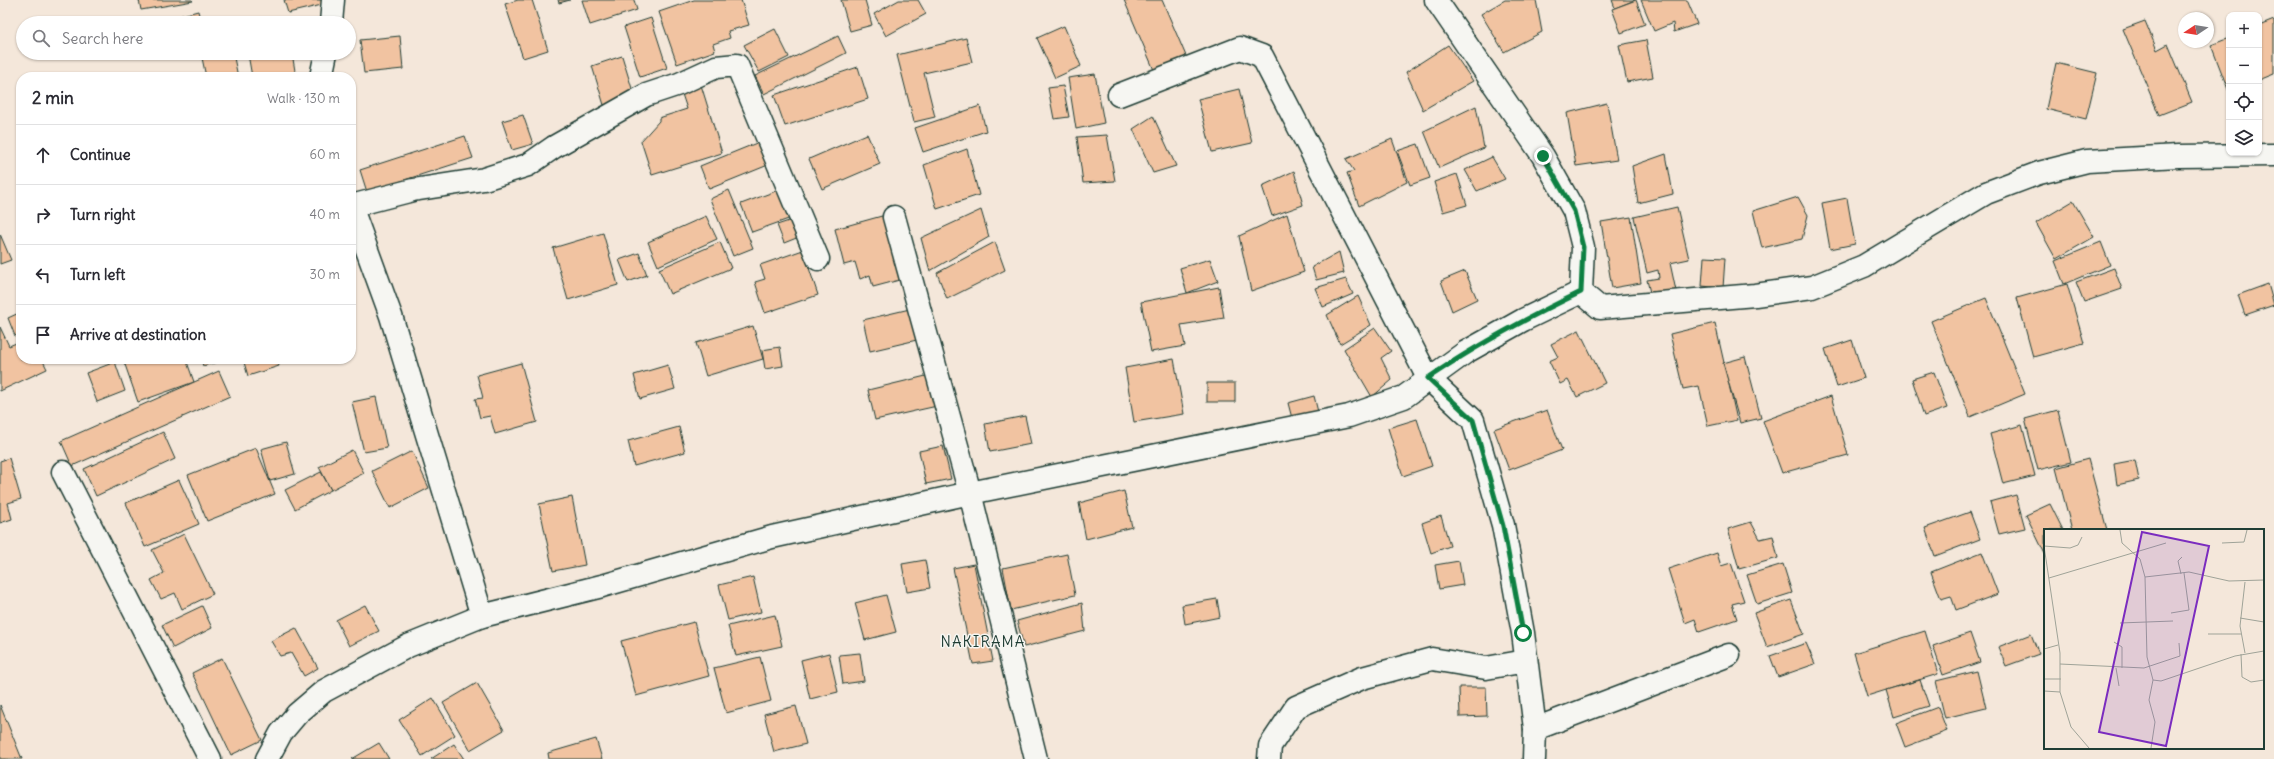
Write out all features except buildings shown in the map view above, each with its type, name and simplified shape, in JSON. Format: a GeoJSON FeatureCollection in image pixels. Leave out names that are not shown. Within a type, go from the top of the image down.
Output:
{"type":"FeatureCollection","features":[{"type":"Feature","properties":{"kind":"street"},"geometry":{"type":"LineString","coordinates":[[332,16],[333,0]]}},
{"type":"Feature","properties":{"kind":"street"},"geometry":{"type":"LineString","coordinates":[[1436,0],[1543,156],[1574,211],[1583,247],[1581,292]]}},
{"type":"Feature","properties":{"kind":"street"},"geometry":{"type":"LineString","coordinates":[[1119,95],[1240,48],[1262,56],[1428,378],[1473,420],[1503,526],[1523,633],[1535,729],[1534,759]]}},
{"type":"Feature","properties":{"kind":"street"},"geometry":{"type":"LineString","coordinates":[[322,72],[325,60]]}},
{"type":"Feature","properties":{"kind":"street"},"geometry":{"type":"LineString","coordinates":[[356,205],[413,190],[484,179],[528,165],[554,146],[646,95],[679,84],[716,67],[737,65],[818,259]]}},
{"type":"Feature","properties":{"kind":"street"},"geometry":{"type":"LineString","coordinates":[[1581,292],[1600,308],[1755,295],[1812,287],[1864,266],[1986,194],[2039,173],[2087,161],[2178,156],[2274,155]]}},
{"type":"Feature","properties":{"kind":"street"},"geometry":{"type":"LineString","coordinates":[[894,217],[970,493],[1036,759]]}},
{"type":"Feature","properties":{"kind":"street"},"geometry":{"type":"LineString","coordinates":[[357,242],[391,316],[482,616]]}},
{"type":"Feature","properties":{"kind":"street"},"geometry":{"type":"LineString","coordinates":[[267,759],[285,728],[297,714],[324,691],[408,646],[482,616],[602,586],[772,537],[970,493],[1349,416],[1404,397],[1428,378],[1466,352],[1524,320],[1581,292]]}},
{"type":"Feature","properties":{"kind":"street"},"geometry":{"type":"LineString","coordinates":[[63,472],[210,759]]}},
{"type":"Feature","properties":{"kind":"street"},"geometry":{"type":"LineString","coordinates":[[1535,729],[1729,655]]}},
{"type":"Feature","properties":{"kind":"street"},"geometry":{"type":"LineString","coordinates":[[1269,759],[1270,746],[1296,707],[1362,678],[1432,659],[1486,668],[1526,661]]}},
{"type":"Feature","properties":{"kind":"district","name":"NAKIRAMA"},"geometry":{"type":"Point","coordinates":[983,642]}},
{"type":"Feature","properties":{"kind":"route"},"geometry":{"type":"LineString","coordinates":[[1523,633],[1503,526],[1473,420],[1428,378],[1466,352],[1524,320],[1581,292],[1583,247],[1574,211],[1543,156]]}}]}
